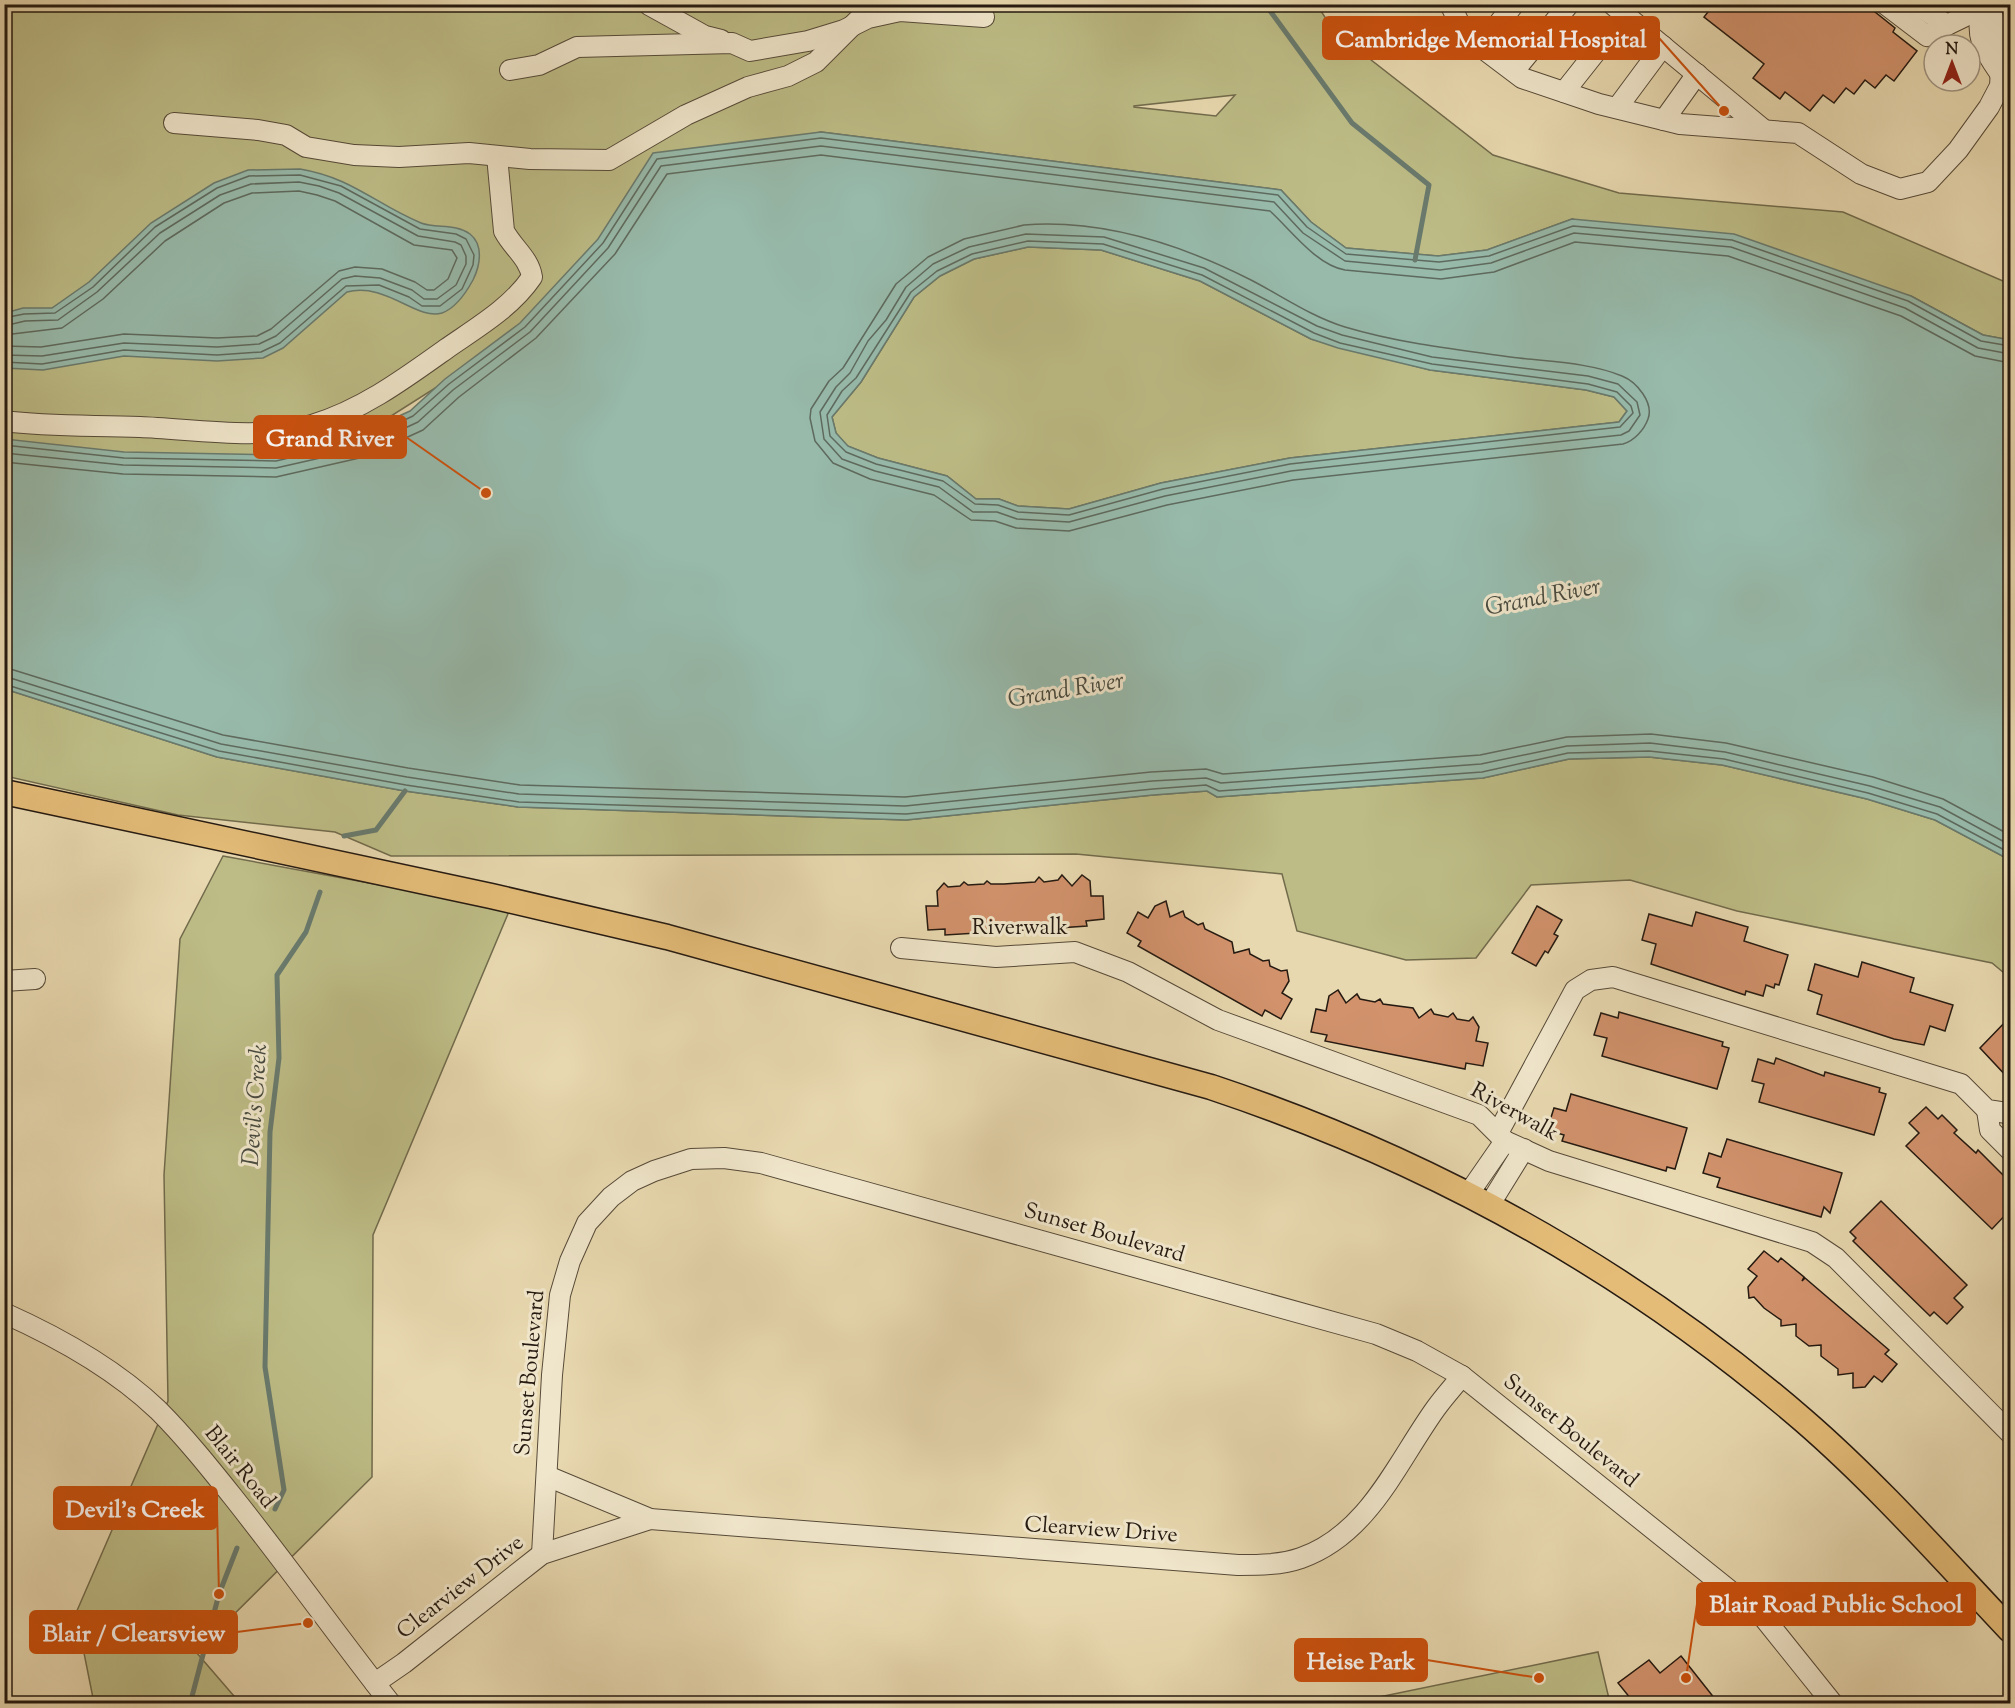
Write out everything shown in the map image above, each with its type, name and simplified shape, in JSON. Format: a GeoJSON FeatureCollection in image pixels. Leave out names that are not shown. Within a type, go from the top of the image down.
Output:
{"type":"FeatureCollection","features":[{"type":"Feature","properties":{"kind":"main road"},"geometry":{"type":"LineString","coordinates":[[4,792],[468,891],[667,937],[1211,1087],[1268,1106],[1377,1149],[1479,1198],[1627,1285],[1715,1348],[1803,1420],[1866,1478],[2010,1630]]}},
{"type":"Feature","properties":{"kind":"street"},"geometry":{"type":"LineString","coordinates":[[174,123],[267,131],[286,135],[306,147],[354,155],[399,157],[469,153],[609,160],[686,115],[748,87],[788,75],[816,62],[851,27],[867,4]]}},
{"type":"Feature","properties":{"kind":"street"},"geometry":{"type":"LineString","coordinates":[[1450,4],[1465,35],[1522,78],[1617,108],[1680,124],[1798,133],[1861,174],[1900,189],[1928,182],[1958,150],[1989,107],[2000,86],[1999,72],[1984,50],[1978,28],[1981,6]]}},
{"type":"Feature","properties":{"kind":"street"},"geometry":{"type":"LineString","coordinates":[[1480,46],[1514,4]]}},
{"type":"Feature","properties":{"kind":"street"},"geometry":{"type":"LineString","coordinates":[[1514,71],[1569,4]]}},
{"type":"Feature","properties":{"kind":"street"},"geometry":{"type":"LineString","coordinates":[[1885,4],[1927,36],[1981,6]]}},
{"type":"Feature","properties":{"kind":"street"},"geometry":{"type":"LineString","coordinates":[[1916,4],[1947,25]]}},
{"type":"Feature","properties":{"kind":"street"},"geometry":{"type":"LineString","coordinates":[[649,5],[705,36],[732,43],[750,51],[808,40],[851,27],[868,18],[900,11],[984,17]]}},
{"type":"Feature","properties":{"kind":"street"},"geometry":{"type":"LineString","coordinates":[[1564,92],[1619,10],[1764,130]]}},
{"type":"Feature","properties":{"kind":"street"},"geometry":{"type":"LineString","coordinates":[[510,70],[539,65],[577,47],[732,43]]}},
{"type":"Feature","properties":{"kind":"street"},"geometry":{"type":"LineString","coordinates":[[1617,108],[1663,46]]}},
{"type":"Feature","properties":{"kind":"street"},"geometry":{"type":"LineString","coordinates":[[1664,120],[1697,74]]}},
{"type":"Feature","properties":{"kind":"street"},"geometry":{"type":"LineString","coordinates":[[4,421],[49,426],[258,432],[311,426],[360,407],[498,313],[523,291],[532,277],[530,264],[510,242],[504,231],[497,156]]}},
{"type":"Feature","properties":{"kind":"street","name":"Riverwalk"},"geometry":{"type":"LineString","coordinates":[[901,948],[996,957],[1075,952],[1128,972],[1218,1020],[1479,1115],[1502,1137],[1549,1161],[1812,1242],[1836,1258],[2010,1433]]}},
{"type":"Feature","properties":{"kind":"street"},"geometry":{"type":"LineString","coordinates":[[1479,1198],[1502,1137],[1575,990],[1591,980],[1613,977],[1961,1084],[1987,1110],[2007,1113],[2010,1116]]}},
{"type":"Feature","properties":{"kind":"street"},"geometry":{"type":"LineString","coordinates":[[4,981],[35,979]]}},
{"type":"Feature","properties":{"kind":"street"},"geometry":{"type":"LineString","coordinates":[[1987,1110],[1990,1130],[2010,1150]]}},
{"type":"Feature","properties":{"kind":"street"},"geometry":{"type":"LineString","coordinates":[[1479,1198],[1524,1149]]}},
{"type":"Feature","properties":{"kind":"street","name":"Sunset Boulevard"},"geometry":{"type":"LineString","coordinates":[[542,1554],[552,1375],[560,1295],[570,1261],[587,1223],[611,1197],[632,1181],[691,1159],[724,1158],[761,1163],[1376,1334],[1462,1376],[1764,1618],[1833,1704]]}},
{"type":"Feature","properties":{"kind":"street","name":"Blair Road"},"geometry":{"type":"LineString","coordinates":[[4,1313],[54,1336],[88,1357],[158,1410],[241,1507],[391,1704]]}},
{"type":"Feature","properties":{"kind":"street","name":"Clearview Drive"},"geometry":{"type":"LineString","coordinates":[[547,1476],[650,1519],[1238,1565],[1270,1564],[1301,1558],[1349,1530],[1389,1483],[1436,1407],[1462,1376]]}},
{"type":"Feature","properties":{"kind":"street","name":"Clearview Drive"},"geometry":{"type":"LineString","coordinates":[[375,1683],[404,1664],[542,1554],[650,1519]]}},
{"type":"Feature","properties":{"kind":"shaded area"},"geometry":{"type":"Polygon","coordinates":[[[4,5],[1317,5],[1334,31],[1493,155],[1619,193],[1843,212],[2010,284],[2010,340],[1983,335],[1911,296],[1572,219],[1487,250],[1438,256],[1346,248],[1311,222],[1281,190],[821,132],[811,134],[549,316],[380,423],[276,455],[101,465],[5,439],[4,5]],[[1235,95],[1134,106],[1134,107],[1216,116],[1235,95]]]}},
{"type":"Feature","properties":{"kind":"shaded area"},"geometry":{"type":"Polygon","coordinates":[[[1028,247],[1101,250],[1200,281],[1311,339],[1430,370],[1586,390],[1614,397],[1627,411],[1619,422],[1290,458],[1161,483],[1069,509],[1018,506],[999,499],[976,499],[947,476],[878,458],[847,446],[836,433],[832,417],[861,382],[914,297],[940,276],[974,259],[1028,247]]]}},
{"type":"Feature","properties":{"kind":"shaded area"},"geometry":{"type":"Polygon","coordinates":[[[5,689],[217,757],[405,791],[518,807],[906,820],[1207,791],[1217,797],[1483,778],[1569,759],[1649,757],[1722,765],[1867,799],[1935,820],[2010,860],[2010,978],[1992,963],[1737,911],[1630,880],[1531,885],[1476,958],[1406,960],[1297,931],[1282,874],[1076,854],[391,856],[335,832],[178,815],[5,776],[5,689]]]}},
{"type":"Feature","properties":{"kind":"shaded area"},"geometry":{"type":"Polygon","coordinates":[[[223,856],[510,909],[373,1235],[372,1477],[196,1652],[240,1703],[94,1703],[76,1613],[168,1401],[164,1175],[180,939],[223,856]]]}},
{"type":"Feature","properties":{"kind":"shaded area"},"geometry":{"type":"Polygon","coordinates":[[[1598,1652],[1610,1703],[1350,1703],[1598,1652]]]}},
{"type":"Feature","properties":{"kind":"water","name":"Grand River"},"geometry":{"type":"Polygon","coordinates":[[[821,132],[1281,190],[1311,222],[1346,248],[1438,256],[1487,250],[1572,219],[1734,234],[1911,296],[1983,335],[2010,340],[2010,860],[1935,820],[1867,799],[1722,765],[1649,757],[1569,759],[1483,778],[1217,797],[1207,791],[906,820],[518,807],[405,791],[217,757],[5,689],[5,439],[124,452],[276,455],[355,436],[410,411],[445,379],[520,323],[598,239],[653,153],[821,132]],[[1028,247],[974,259],[940,276],[914,297],[861,382],[832,417],[836,433],[848,446],[878,458],[947,476],[976,499],[999,499],[1018,506],[1069,509],[1161,483],[1290,458],[1619,422],[1627,411],[1614,397],[1586,390],[1430,370],[1338,348],[1311,339],[1200,281],[1101,250],[1028,247]]]}},
{"type":"Feature","properties":{"kind":"water"},"geometry":{"type":"Polygon","coordinates":[[[300,169],[319,173],[349,185],[421,223],[458,228],[470,234],[479,250],[479,262],[468,289],[447,311],[432,314],[375,292],[361,290],[347,292],[283,348],[263,358],[217,361],[124,356],[43,370],[5,368],[5,313],[23,308],[52,308],[89,282],[151,223],[214,183],[248,170],[300,169]]]}},
{"type":"Feature","properties":{"kind":"building"},"geometry":{"type":"Polygon","coordinates":[[[1714,4],[1865,4],[1895,28],[1893,32],[1917,51],[1894,81],[1886,75],[1875,88],[1865,80],[1854,94],[1846,88],[1834,103],[1823,95],[1810,111],[1785,92],[1780,99],[1753,78],[1764,64],[1704,17],[1714,4]]]}},
{"type":"Feature","properties":{"kind":"building"},"geometry":{"type":"Polygon","coordinates":[[[1062,875],[1072,886],[1082,875],[1090,881],[1091,896],[1103,896],[1104,919],[1086,921],[1087,926],[1058,928],[945,935],[945,929],[928,930],[926,906],[938,906],[937,891],[944,883],[948,887],[960,886],[964,882],[968,885],[984,884],[987,881],[991,884],[1004,884],[1035,882],[1039,877],[1044,882],[1058,880],[1062,875]]]}},
{"type":"Feature","properties":{"kind":"building"},"geometry":{"type":"Polygon","coordinates":[[[1166,901],[1170,917],[1183,911],[1185,917],[1198,925],[1203,923],[1205,929],[1232,942],[1234,953],[1249,949],[1250,954],[1263,961],[1269,960],[1270,966],[1281,971],[1287,970],[1289,981],[1282,993],[1292,999],[1281,1019],[1265,1010],[1262,1016],[1138,946],[1141,941],[1127,933],[1138,912],[1148,918],[1155,906],[1166,901]]]}},
{"type":"Feature","properties":{"kind":"building"},"geometry":{"type":"Polygon","coordinates":[[[1537,906],[1562,920],[1554,934],[1558,936],[1548,953],[1545,951],[1536,966],[1512,953],[1537,906]]]}},
{"type":"Feature","properties":{"kind":"building"},"geometry":{"type":"Polygon","coordinates":[[[1696,912],[1748,927],[1744,941],[1788,955],[1779,985],[1775,984],[1774,988],[1766,985],[1763,996],[1746,991],[1745,995],[1651,964],[1656,944],[1642,940],[1649,914],[1692,926],[1696,912]]]}},
{"type":"Feature","properties":{"kind":"building"},"geometry":{"type":"Polygon","coordinates":[[[1862,962],[1914,978],[1910,992],[1953,1005],[1945,1031],[1930,1026],[1924,1045],[1894,1039],[1817,1014],[1822,995],[1808,990],[1815,964],[1858,977],[1862,962]]]}},
{"type":"Feature","properties":{"kind":"building"},"geometry":{"type":"Polygon","coordinates":[[[1338,990],[1346,1003],[1357,994],[1360,999],[1375,1002],[1380,999],[1383,1004],[1413,1008],[1419,1018],[1431,1009],[1434,1014],[1448,1017],[1453,1013],[1457,1019],[1469,1021],[1473,1017],[1479,1027],[1476,1041],[1488,1043],[1483,1066],[1466,1063],[1465,1069],[1325,1041],[1327,1035],[1311,1032],[1316,1009],[1326,1011],[1329,996],[1338,990]]]}},
{"type":"Feature","properties":{"kind":"building"},"geometry":{"type":"Polygon","coordinates":[[[1619,1012],[1723,1042],[1722,1046],[1729,1048],[1717,1089],[1602,1056],[1607,1038],[1594,1035],[1601,1013],[1618,1018],[1619,1012]]]}},
{"type":"Feature","properties":{"kind":"building"},"geometry":{"type":"Polygon","coordinates":[[[2010,1017],[2010,1080],[1980,1048],[2010,1017]]]}},
{"type":"Feature","properties":{"kind":"building"},"geometry":{"type":"Polygon","coordinates":[[[1776,1058],[1824,1076],[1825,1072],[1880,1088],[1879,1092],[1886,1094],[1874,1135],[1759,1102],[1764,1084],[1752,1081],[1758,1059],[1774,1064],[1776,1058]]]}},
{"type":"Feature","properties":{"kind":"building"},"geometry":{"type":"Polygon","coordinates":[[[1571,1094],[1687,1128],[1675,1169],[1667,1167],[1666,1171],[1562,1141],[1564,1135],[1547,1130],[1554,1108],[1566,1111],[1571,1094]]]}},
{"type":"Feature","properties":{"kind":"building"},"geometry":{"type":"Polygon","coordinates":[[[1926,1107],[1938,1119],[1942,1115],[1957,1130],[1954,1133],[1976,1153],[1978,1150],[2010,1182],[2010,1210],[1992,1229],[1906,1146],[1919,1133],[1909,1123],[1926,1107]]]}},
{"type":"Feature","properties":{"kind":"building"},"geometry":{"type":"Polygon","coordinates":[[[1727,1139],[1842,1173],[1830,1213],[1824,1207],[1821,1217],[1717,1187],[1720,1178],[1703,1173],[1709,1153],[1721,1157],[1727,1139]]]}},
{"type":"Feature","properties":{"kind":"building"},"geometry":{"type":"Polygon","coordinates":[[[1881,1201],[1967,1285],[1954,1298],[1963,1307],[1947,1324],[1934,1312],[1930,1316],[1853,1241],[1856,1238],[1850,1232],[1881,1201]]]}},
{"type":"Feature","properties":{"kind":"building"},"geometry":{"type":"Polygon","coordinates":[[[1764,1251],[1778,1262],[1781,1258],[1804,1277],[1802,1281],[1805,1278],[1889,1350],[1885,1354],[1897,1364],[1882,1382],[1874,1376],[1865,1387],[1853,1388],[1853,1373],[1838,1375],[1838,1369],[1821,1356],[1821,1345],[1809,1346],[1796,1336],[1796,1324],[1781,1326],[1781,1320],[1764,1308],[1754,1297],[1749,1298],[1748,1287],[1757,1276],[1748,1269],[1764,1251]]]}},
{"type":"Feature","properties":{"kind":"building"},"geometry":{"type":"Polygon","coordinates":[[[1681,1656],[1719,1704],[1635,1704],[1618,1683],[1649,1660],[1660,1673],[1681,1656]]]}},
{"type":"Feature","properties":{"kind":"waterway"},"geometry":{"type":"LineString","coordinates":[[1265,4],[1352,123],[1429,185],[1415,260]]}},
{"type":"Feature","properties":{"kind":"waterway","name":"Devil's Creek"},"geometry":{"type":"LineString","coordinates":[[344,836],[376,830],[405,791]]}},
{"type":"Feature","properties":{"kind":"waterway","name":"Devil's Creek"},"geometry":{"type":"LineString","coordinates":[[275,1509],[284,1490],[265,1367],[270,1132],[279,1058],[277,975],[306,932],[320,892]]}},
{"type":"Feature","properties":{"kind":"waterway","name":"Devil's Creek"},"geometry":{"type":"LineString","coordinates":[[190,1704],[219,1594],[237,1548]]}},
{"type":"Feature","properties":{"kind":"place","name":"Cambridge Memorial Hospital"},"geometry":{"type":"Point","coordinates":[1724,111]}},
{"type":"Feature","properties":{"kind":"place","name":"Grand River"},"geometry":{"type":"Point","coordinates":[486,493]}},
{"type":"Feature","properties":{"kind":"place","name":"Devil's Creek"},"geometry":{"type":"Point","coordinates":[219,1594]}},
{"type":"Feature","properties":{"kind":"place","name":"Blair / Clearsview"},"geometry":{"type":"Point","coordinates":[308,1623]}},
{"type":"Feature","properties":{"kind":"place","name":"Heise Park"},"geometry":{"type":"Point","coordinates":[1539,1678]}},
{"type":"Feature","properties":{"kind":"place","name":"Blair Road Public School"},"geometry":{"type":"Point","coordinates":[1686,1678]}}]}
